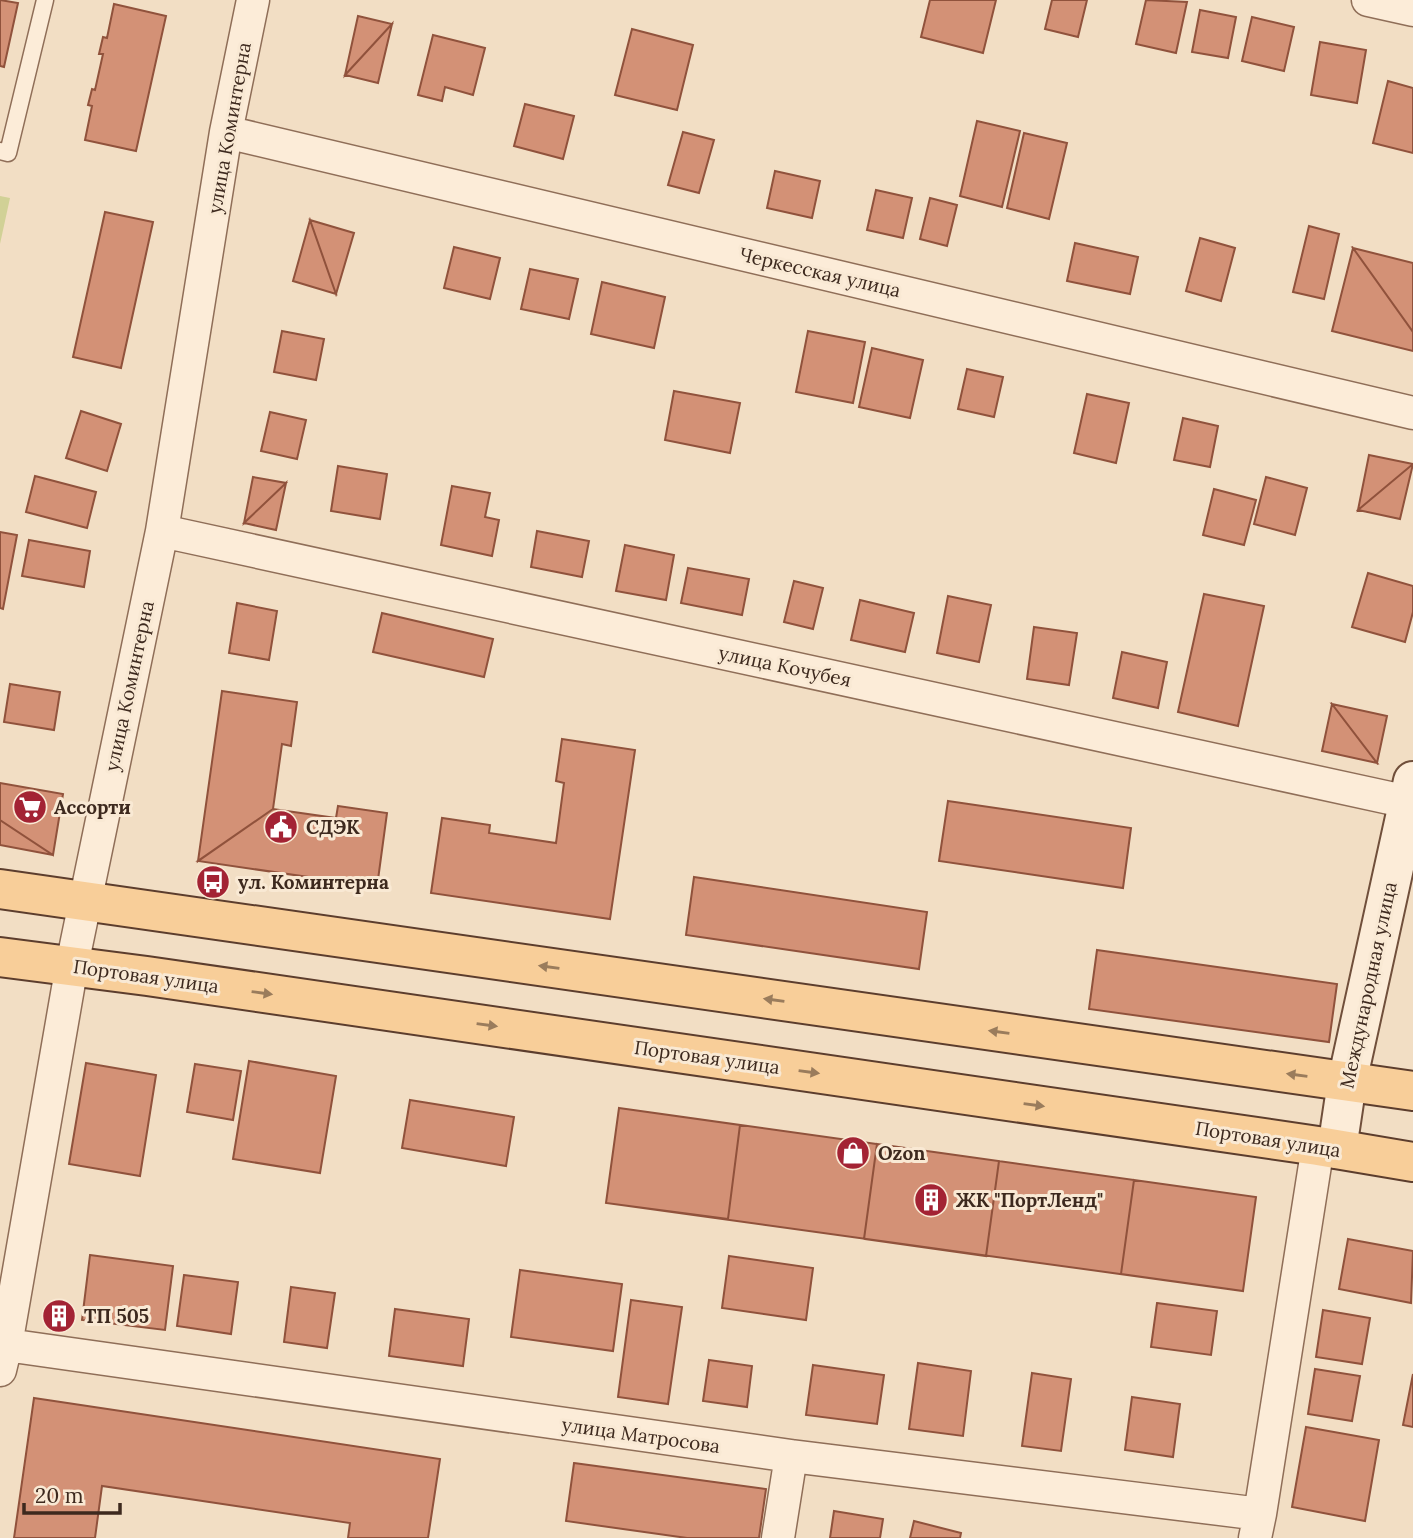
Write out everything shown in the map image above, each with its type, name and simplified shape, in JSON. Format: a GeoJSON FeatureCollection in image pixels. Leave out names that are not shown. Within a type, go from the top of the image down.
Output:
{"type":"FeatureCollection","features":[{"type":"Feature","properties":{"kind":"main road","name":"Международная улица"},"geometry":{"type":"LineString","coordinates":[[1328,1148],[1347,1082],[1406,842],[1411,792]]}},
{"type":"Feature","properties":{"kind":"main road"},"geometry":{"type":"LineString","coordinates":[[0,889],[1413,1091]]}},
{"type":"Feature","properties":{"kind":"main road","name":"Портовая улица"},"geometry":{"type":"LineString","coordinates":[[0,957],[72,965],[1413,1161]]}},
{"type":"Feature","properties":{"kind":"street","name":"улица Коминтерна"},"geometry":{"type":"LineString","coordinates":[[2,1353],[84,901],[162,531],[226,132],[253,0]]}},
{"type":"Feature","properties":{"kind":"street"},"geometry":{"type":"LineString","coordinates":[[1368,0],[1413,10]]}},
{"type":"Feature","properties":{"kind":"street","name":"Черкесская улица"},"geometry":{"type":"LineString","coordinates":[[226,132],[1413,413]]}},
{"type":"Feature","properties":{"kind":"street","name":"улица Кочубея"},"geometry":{"type":"LineString","coordinates":[[162,531],[1411,792]]}},
{"type":"Feature","properties":{"kind":"street","name":"Международная улица"},"geometry":{"type":"LineString","coordinates":[[1257,1526],[1328,1148]]}},
{"type":"Feature","properties":{"kind":"street","name":"улица Матросова"},"geometry":{"type":"LineString","coordinates":[[2,1353],[791,1456],[1257,1526]]}},
{"type":"Feature","properties":{"kind":"street"},"geometry":{"type":"LineString","coordinates":[[778,1538],[791,1456]]}},
{"type":"Feature","properties":{"kind":"lane"},"geometry":{"type":"LineString","coordinates":[[0,151],[8,153],[45,0]]}},
{"type":"Feature","properties":{"kind":"green space"},"geometry":{"type":"Polygon","coordinates":[[[0,196],[10,198],[0,244],[0,196]]]}},
{"type":"Feature","properties":{"kind":"building"},"geometry":{"type":"Polygon","coordinates":[[[0,0],[18,3],[4,67],[0,66],[0,0]]]}},
{"type":"Feature","properties":{"kind":"building"},"geometry":{"type":"Polygon","coordinates":[[[930,0],[996,0],[983,53],[921,37],[930,0]]]}},
{"type":"Feature","properties":{"kind":"building"},"geometry":{"type":"Polygon","coordinates":[[[1052,0],[1087,0],[1078,37],[1045,29],[1052,0]]]}},
{"type":"Feature","properties":{"kind":"building"},"geometry":{"type":"Polygon","coordinates":[[[1146,0],[1187,2],[1176,53],[1136,44],[1146,0]]]}},
{"type":"Feature","properties":{"kind":"building"},"geometry":{"type":"Polygon","coordinates":[[[114,4],[166,16],[136,151],[85,140],[92,106],[88,105],[92,89],[95,90],[103,54],[99,54],[103,37],[107,38],[114,4]]]}},
{"type":"Feature","properties":{"kind":"building"},"geometry":{"type":"Polygon","coordinates":[[[1200,10],[1236,17],[1228,58],[1192,52],[1200,10]]]}},
{"type":"Feature","properties":{"kind":"building"},"geometry":{"type":"Polygon","coordinates":[[[358,16],[392,24],[345,75],[358,16]]]}},
{"type":"Feature","properties":{"kind":"building"},"geometry":{"type":"Polygon","coordinates":[[[1252,17],[1294,27],[1284,71],[1242,61],[1252,17]]]}},
{"type":"Feature","properties":{"kind":"building"},"geometry":{"type":"Polygon","coordinates":[[[392,24],[378,83],[345,75],[392,24]]]}},
{"type":"Feature","properties":{"kind":"building"},"geometry":{"type":"Polygon","coordinates":[[[632,29],[693,45],[677,110],[615,95],[632,29]]]}},
{"type":"Feature","properties":{"kind":"building"},"geometry":{"type":"Polygon","coordinates":[[[433,35],[485,48],[473,95],[445,87],[442,101],[418,95],[433,35]]]}},
{"type":"Feature","properties":{"kind":"building"},"geometry":{"type":"Polygon","coordinates":[[[1320,42],[1366,50],[1357,103],[1311,95],[1320,42]]]}},
{"type":"Feature","properties":{"kind":"building"},"geometry":{"type":"Polygon","coordinates":[[[1388,81],[1413,88],[1413,153],[1373,143],[1388,81]]]}},
{"type":"Feature","properties":{"kind":"building"},"geometry":{"type":"Polygon","coordinates":[[[525,104],[574,116],[563,159],[514,146],[525,104]]]}},
{"type":"Feature","properties":{"kind":"building"},"geometry":{"type":"Polygon","coordinates":[[[977,121],[1020,131],[1002,207],[960,196],[977,121]]]}},
{"type":"Feature","properties":{"kind":"building"},"geometry":{"type":"Polygon","coordinates":[[[683,132],[714,140],[699,193],[668,185],[683,132]]]}},
{"type":"Feature","properties":{"kind":"building"},"geometry":{"type":"Polygon","coordinates":[[[1024,133],[1067,143],[1049,219],[1007,208],[1024,133]]]}},
{"type":"Feature","properties":{"kind":"building"},"geometry":{"type":"Polygon","coordinates":[[[775,171],[820,181],[812,218],[767,208],[775,171]]]}},
{"type":"Feature","properties":{"kind":"building"},"geometry":{"type":"Polygon","coordinates":[[[876,190],[912,198],[903,238],[867,230],[876,190]]]}},
{"type":"Feature","properties":{"kind":"building"},"geometry":{"type":"Polygon","coordinates":[[[930,198],[957,205],[947,246],[920,239],[930,198]]]}},
{"type":"Feature","properties":{"kind":"building"},"geometry":{"type":"Polygon","coordinates":[[[105,212],[153,222],[121,368],[73,357],[105,212]]]}},
{"type":"Feature","properties":{"kind":"building"},"geometry":{"type":"Polygon","coordinates":[[[310,220],[354,233],[336,294],[310,220]]]}},
{"type":"Feature","properties":{"kind":"building"},"geometry":{"type":"Polygon","coordinates":[[[310,220],[336,294],[293,281],[310,220]]]}},
{"type":"Feature","properties":{"kind":"building"},"geometry":{"type":"Polygon","coordinates":[[[1309,226],[1339,234],[1324,299],[1293,292],[1309,226]]]}},
{"type":"Feature","properties":{"kind":"building"},"geometry":{"type":"Polygon","coordinates":[[[1200,238],[1235,248],[1221,301],[1186,291],[1200,238]]]}},
{"type":"Feature","properties":{"kind":"building"},"geometry":{"type":"Polygon","coordinates":[[[1075,243],[1138,257],[1130,294],[1067,281],[1075,243]]]}},
{"type":"Feature","properties":{"kind":"building"},"geometry":{"type":"Polygon","coordinates":[[[454,247],[500,258],[490,299],[444,288],[454,247]]]}},
{"type":"Feature","properties":{"kind":"building"},"geometry":{"type":"Polygon","coordinates":[[[1353,248],[1413,263],[1413,332],[1353,248]]]}},
{"type":"Feature","properties":{"kind":"building"},"geometry":{"type":"Polygon","coordinates":[[[1353,248],[1413,332],[1413,351],[1332,331],[1353,248]]]}},
{"type":"Feature","properties":{"kind":"building"},"geometry":{"type":"Polygon","coordinates":[[[530,269],[578,279],[569,319],[521,309],[530,269]]]}},
{"type":"Feature","properties":{"kind":"building"},"geometry":{"type":"Polygon","coordinates":[[[602,282],[665,297],[654,348],[591,334],[602,282]]]}},
{"type":"Feature","properties":{"kind":"building"},"geometry":{"type":"Polygon","coordinates":[[[282,331],[324,339],[316,380],[274,372],[282,331]]]}},
{"type":"Feature","properties":{"kind":"building"},"geometry":{"type":"Polygon","coordinates":[[[808,331],[865,342],[853,403],[796,392],[808,331]]]}},
{"type":"Feature","properties":{"kind":"building"},"geometry":{"type":"Polygon","coordinates":[[[872,348],[923,360],[910,418],[859,407],[872,348]]]}},
{"type":"Feature","properties":{"kind":"building"},"geometry":{"type":"Polygon","coordinates":[[[967,369],[1003,377],[994,417],[958,409],[967,369]]]}},
{"type":"Feature","properties":{"kind":"building"},"geometry":{"type":"Polygon","coordinates":[[[674,391],[740,403],[730,453],[665,440],[674,391]]]}},
{"type":"Feature","properties":{"kind":"building"},"geometry":{"type":"Polygon","coordinates":[[[1087,394],[1129,403],[1116,463],[1074,453],[1087,394]]]}},
{"type":"Feature","properties":{"kind":"building"},"geometry":{"type":"Polygon","coordinates":[[[81,411],[121,424],[107,471],[66,458],[81,411]]]}},
{"type":"Feature","properties":{"kind":"building"},"geometry":{"type":"Polygon","coordinates":[[[270,412],[306,420],[297,459],[261,451],[270,412]]]}},
{"type":"Feature","properties":{"kind":"building"},"geometry":{"type":"Polygon","coordinates":[[[1183,418],[1218,426],[1210,467],[1174,460],[1183,418]]]}},
{"type":"Feature","properties":{"kind":"building"},"geometry":{"type":"Polygon","coordinates":[[[1369,455],[1413,464],[1358,510],[1369,455]]]}},
{"type":"Feature","properties":{"kind":"building"},"geometry":{"type":"Polygon","coordinates":[[[1413,464],[1400,519],[1358,510],[1413,464]]]}},
{"type":"Feature","properties":{"kind":"building"},"geometry":{"type":"Polygon","coordinates":[[[338,466],[387,474],[380,519],[331,511],[338,466]]]}},
{"type":"Feature","properties":{"kind":"building"},"geometry":{"type":"Polygon","coordinates":[[[35,476],[96,492],[87,528],[26,512],[35,476]]]}},
{"type":"Feature","properties":{"kind":"building"},"geometry":{"type":"Polygon","coordinates":[[[253,477],[286,483],[244,523],[253,477]]]}},
{"type":"Feature","properties":{"kind":"building"},"geometry":{"type":"Polygon","coordinates":[[[1266,477],[1307,488],[1295,535],[1254,524],[1266,477]]]}},
{"type":"Feature","properties":{"kind":"building"},"geometry":{"type":"Polygon","coordinates":[[[286,483],[276,530],[244,523],[286,483]]]}},
{"type":"Feature","properties":{"kind":"building"},"geometry":{"type":"Polygon","coordinates":[[[452,486],[490,493],[485,517],[499,520],[492,556],[441,545],[452,486]]]}},
{"type":"Feature","properties":{"kind":"building"},"geometry":{"type":"Polygon","coordinates":[[[1214,489],[1256,500],[1244,545],[1203,535],[1214,489]]]}},
{"type":"Feature","properties":{"kind":"building"},"geometry":{"type":"Polygon","coordinates":[[[537,531],[589,541],[582,577],[531,567],[537,531]]]}},
{"type":"Feature","properties":{"kind":"building"},"geometry":{"type":"Polygon","coordinates":[[[0,532],[17,535],[3,609],[0,608],[0,532]]]}},
{"type":"Feature","properties":{"kind":"building"},"geometry":{"type":"Polygon","coordinates":[[[29,540],[90,551],[84,587],[22,576],[29,540]]]}},
{"type":"Feature","properties":{"kind":"building"},"geometry":{"type":"Polygon","coordinates":[[[625,545],[674,555],[666,600],[616,591],[625,545]]]}},
{"type":"Feature","properties":{"kind":"building"},"geometry":{"type":"Polygon","coordinates":[[[688,568],[749,579],[742,615],[681,603],[688,568]]]}},
{"type":"Feature","properties":{"kind":"building"},"geometry":{"type":"Polygon","coordinates":[[[1368,573],[1413,586],[1413,612],[1405,642],[1352,627],[1368,573]]]}},
{"type":"Feature","properties":{"kind":"building"},"geometry":{"type":"Polygon","coordinates":[[[794,581],[823,588],[813,629],[784,622],[794,581]]]}},
{"type":"Feature","properties":{"kind":"building"},"geometry":{"type":"Polygon","coordinates":[[[1204,594],[1264,606],[1238,726],[1178,712],[1204,594]]]}},
{"type":"Feature","properties":{"kind":"building"},"geometry":{"type":"Polygon","coordinates":[[[948,596],[991,605],[979,662],[937,653],[948,596]]]}},
{"type":"Feature","properties":{"kind":"building"},"geometry":{"type":"Polygon","coordinates":[[[860,600],[914,613],[905,652],[851,640],[860,600]]]}},
{"type":"Feature","properties":{"kind":"building"},"geometry":{"type":"Polygon","coordinates":[[[237,603],[277,611],[269,660],[229,653],[237,603]]]}},
{"type":"Feature","properties":{"kind":"building"},"geometry":{"type":"Polygon","coordinates":[[[382,613],[493,639],[484,677],[373,652],[382,613]]]}},
{"type":"Feature","properties":{"kind":"building"},"geometry":{"type":"Polygon","coordinates":[[[1034,627],[1077,633],[1069,685],[1027,679],[1034,627]]]}},
{"type":"Feature","properties":{"kind":"building"},"geometry":{"type":"Polygon","coordinates":[[[1122,652],[1167,662],[1158,708],[1113,698],[1122,652]]]}},
{"type":"Feature","properties":{"kind":"building"},"geometry":{"type":"Polygon","coordinates":[[[10,684],[60,692],[54,730],[4,722],[10,684]]]}},
{"type":"Feature","properties":{"kind":"building"},"geometry":{"type":"Polygon","coordinates":[[[222,691],[297,702],[291,746],[282,744],[273,809],[198,861],[222,691]]]}},
{"type":"Feature","properties":{"kind":"building"},"geometry":{"type":"Polygon","coordinates":[[[1332,704],[1387,716],[1377,763],[1332,704]]]}},
{"type":"Feature","properties":{"kind":"building"},"geometry":{"type":"Polygon","coordinates":[[[1332,704],[1377,763],[1322,751],[1332,704]]]}},
{"type":"Feature","properties":{"kind":"building"},"geometry":{"type":"Polygon","coordinates":[[[562,739],[635,750],[610,919],[431,893],[442,818],[490,825],[489,833],[556,843],[564,783],[556,781],[562,739]]]}},
{"type":"Feature","properties":{"kind":"building","name":"Ассорти"},"geometry":{"type":"Polygon","coordinates":[[[0,783],[63,794],[53,855],[0,820],[0,783]]]}},
{"type":"Feature","properties":{"kind":"building"},"geometry":{"type":"Polygon","coordinates":[[[948,801],[1131,828],[1123,888],[939,861],[948,801]]]}},
{"type":"Feature","properties":{"kind":"building"},"geometry":{"type":"Polygon","coordinates":[[[338,806],[387,813],[377,887],[198,861],[273,809],[336,818],[338,806]]]}},
{"type":"Feature","properties":{"kind":"building"},"geometry":{"type":"Polygon","coordinates":[[[0,820],[53,855],[0,845],[0,820]]]}},
{"type":"Feature","properties":{"kind":"building"},"geometry":{"type":"Polygon","coordinates":[[[694,877],[927,912],[919,969],[686,935],[694,877]]]}},
{"type":"Feature","properties":{"kind":"building"},"geometry":{"type":"Polygon","coordinates":[[[1097,950],[1337,984],[1329,1042],[1089,1009],[1097,950]]]}},
{"type":"Feature","properties":{"kind":"building"},"geometry":{"type":"Polygon","coordinates":[[[249,1061],[336,1076],[320,1173],[233,1159],[249,1061]]]}},
{"type":"Feature","properties":{"kind":"building"},"geometry":{"type":"Polygon","coordinates":[[[86,1063],[156,1075],[140,1176],[69,1164],[86,1063]]]}},
{"type":"Feature","properties":{"kind":"building"},"geometry":{"type":"Polygon","coordinates":[[[195,1064],[241,1071],[233,1120],[187,1112],[195,1064]]]}},
{"type":"Feature","properties":{"kind":"building"},"geometry":{"type":"Polygon","coordinates":[[[410,1100],[514,1117],[506,1166],[402,1148],[410,1100]]]}},
{"type":"Feature","properties":{"kind":"building","name":"ЖК \"ПортЛенд\""},"geometry":{"type":"Polygon","coordinates":[[[619,1108],[1256,1197],[1243,1291],[606,1203],[619,1108]]]}},
{"type":"Feature","properties":{"kind":"building"},"geometry":{"type":"Polygon","coordinates":[[[619,1108],[740,1125],[728,1219],[606,1203],[619,1108]]]}},
{"type":"Feature","properties":{"kind":"building"},"geometry":{"type":"Polygon","coordinates":[[[877,1144],[999,1161],[986,1256],[864,1239],[877,1144]]]}},
{"type":"Feature","properties":{"kind":"building"},"geometry":{"type":"Polygon","coordinates":[[[1134,1180],[1256,1197],[1243,1291],[1121,1274],[1134,1180]]]}},
{"type":"Feature","properties":{"kind":"building"},"geometry":{"type":"Polygon","coordinates":[[[1348,1239],[1413,1251],[1411,1303],[1339,1289],[1348,1239]]]}},
{"type":"Feature","properties":{"kind":"building"},"geometry":{"type":"Polygon","coordinates":[[[90,1255],[173,1266],[165,1330],[82,1320],[90,1255]]]}},
{"type":"Feature","properties":{"kind":"building"},"geometry":{"type":"Polygon","coordinates":[[[729,1256],[813,1268],[806,1320],[722,1308],[729,1256]]]}},
{"type":"Feature","properties":{"kind":"building"},"geometry":{"type":"Polygon","coordinates":[[[520,1270],[622,1284],[613,1351],[511,1337],[520,1270]]]}},
{"type":"Feature","properties":{"kind":"building"},"geometry":{"type":"Polygon","coordinates":[[[184,1275],[238,1282],[231,1334],[177,1326],[184,1275]]]}},
{"type":"Feature","properties":{"kind":"building"},"geometry":{"type":"Polygon","coordinates":[[[291,1287],[335,1293],[327,1348],[284,1342],[291,1287]]]}},
{"type":"Feature","properties":{"kind":"building"},"geometry":{"type":"Polygon","coordinates":[[[631,1300],[682,1307],[668,1404],[618,1397],[631,1300]]]}},
{"type":"Feature","properties":{"kind":"building"},"geometry":{"type":"Polygon","coordinates":[[[1157,1303],[1217,1311],[1211,1355],[1151,1347],[1157,1303]]]}},
{"type":"Feature","properties":{"kind":"building","name":"ТП 505"},"geometry":{"type":"Polygon","coordinates":[[[49,1305],[71,1307],[68,1328],[47,1326],[49,1305]]]}},
{"type":"Feature","properties":{"kind":"building"},"geometry":{"type":"Polygon","coordinates":[[[395,1309],[469,1319],[463,1366],[389,1356],[395,1309]]]}},
{"type":"Feature","properties":{"kind":"building"},"geometry":{"type":"Polygon","coordinates":[[[1323,1310],[1370,1318],[1362,1364],[1316,1357],[1323,1310]]]}},
{"type":"Feature","properties":{"kind":"building"},"geometry":{"type":"Polygon","coordinates":[[[709,1360],[752,1366],[747,1407],[703,1401],[709,1360]]]}},
{"type":"Feature","properties":{"kind":"building"},"geometry":{"type":"Polygon","coordinates":[[[918,1363],[971,1371],[963,1436],[909,1429],[918,1363]]]}},
{"type":"Feature","properties":{"kind":"building"},"geometry":{"type":"Polygon","coordinates":[[[813,1365],[884,1375],[877,1424],[806,1415],[813,1365]]]}},
{"type":"Feature","properties":{"kind":"building"},"geometry":{"type":"Polygon","coordinates":[[[1315,1369],[1360,1376],[1352,1421],[1308,1414],[1315,1369]]]}},
{"type":"Feature","properties":{"kind":"building"},"geometry":{"type":"Polygon","coordinates":[[[1032,1373],[1071,1379],[1061,1451],[1022,1446],[1032,1373]]]}},
{"type":"Feature","properties":{"kind":"building"},"geometry":{"type":"Polygon","coordinates":[[[1413,1374],[1413,1427],[1403,1425],[1413,1374]]]}},
{"type":"Feature","properties":{"kind":"building"},"geometry":{"type":"Polygon","coordinates":[[[1132,1397],[1180,1404],[1173,1457],[1125,1450],[1132,1397]]]}},
{"type":"Feature","properties":{"kind":"building"},"geometry":{"type":"Polygon","coordinates":[[[34,1398],[440,1459],[428,1538],[348,1538],[350,1523],[102,1486],[95,1538],[14,1538],[34,1398]]]}},
{"type":"Feature","properties":{"kind":"building"},"geometry":{"type":"Polygon","coordinates":[[[1306,1427],[1379,1440],[1365,1521],[1292,1507],[1306,1427]]]}},
{"type":"Feature","properties":{"kind":"building"},"geometry":{"type":"Polygon","coordinates":[[[574,1463],[766,1489],[759,1538],[687,1538],[566,1521],[574,1463]]]}},
{"type":"Feature","properties":{"kind":"building"},"geometry":{"type":"Polygon","coordinates":[[[834,1511],[883,1519],[880,1538],[830,1538],[834,1511]]]}},
{"type":"Feature","properties":{"kind":"building"},"geometry":{"type":"Polygon","coordinates":[[[914,1521],[961,1533],[960,1538],[910,1538],[914,1521]]]}},
{"type":"Feature","properties":{"kind":"place","name":"Ассорти"},"geometry":{"type":"Point","coordinates":[30,807]}},
{"type":"Feature","properties":{"kind":"place","name":"СДЭК"},"geometry":{"type":"Point","coordinates":[281,827]}},
{"type":"Feature","properties":{"kind":"place","name":"ул. Коминтерна"},"geometry":{"type":"Point","coordinates":[213,882]}},
{"type":"Feature","properties":{"kind":"place","name":"Ozon"},"geometry":{"type":"Point","coordinates":[853,1153]}},
{"type":"Feature","properties":{"kind":"place","name":"ЖК \"ПортЛенд\""},"geometry":{"type":"Point","coordinates":[931,1200]}},
{"type":"Feature","properties":{"kind":"place","name":"ТП 505"},"geometry":{"type":"Point","coordinates":[59,1316]}}]}
